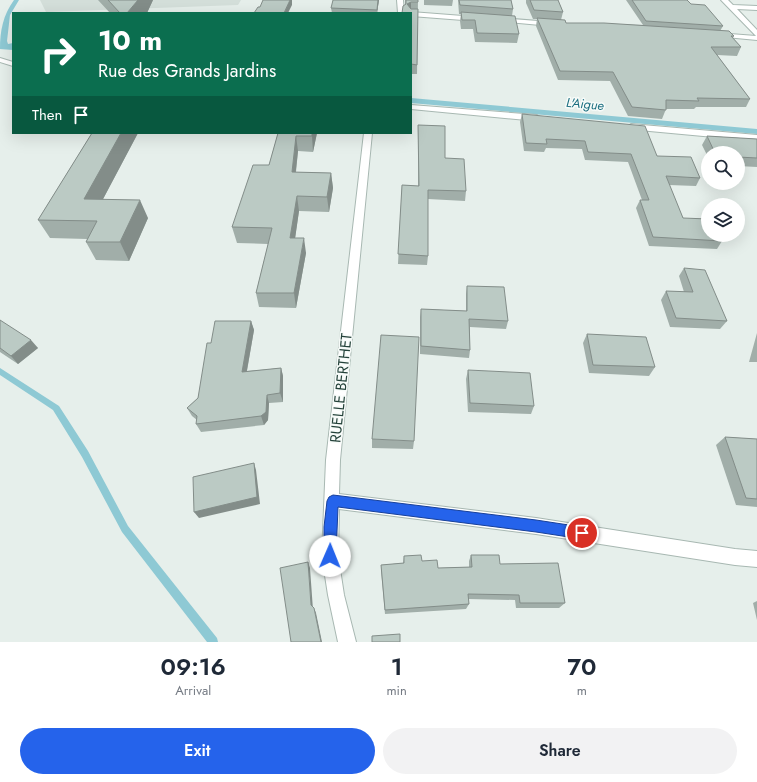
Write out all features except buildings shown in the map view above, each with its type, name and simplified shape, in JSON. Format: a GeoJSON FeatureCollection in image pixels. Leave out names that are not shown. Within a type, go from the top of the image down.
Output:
{"type":"FeatureCollection","features":[{"type":"Feature","properties":{"kind":"street"},"geometry":{"type":"LineString","coordinates":[[400,0],[401,12]]}},
{"type":"Feature","properties":{"kind":"street"},"geometry":{"type":"LineString","coordinates":[[724,0],[757,34]]}},
{"type":"Feature","properties":{"kind":"street"},"geometry":{"type":"LineString","coordinates":[[731,8],[757,8]]}},
{"type":"Feature","properties":{"kind":"street"},"geometry":{"type":"LineString","coordinates":[[412,14],[483,19]]}},
{"type":"Feature","properties":{"kind":"street"},"geometry":{"type":"LineString","coordinates":[[491,20],[563,25]]}},
{"type":"Feature","properties":{"kind":"street"},"geometry":{"type":"LineString","coordinates":[[706,34],[757,38]]}},
{"type":"Feature","properties":{"kind":"street"},"geometry":{"type":"LineString","coordinates":[[0,60],[12,64]]}},
{"type":"Feature","properties":{"kind":"street"},"geometry":{"type":"LineString","coordinates":[[412,107],[548,119]]}},
{"type":"Feature","properties":{"kind":"street"},"geometry":{"type":"LineString","coordinates":[[625,126],[757,138]]}},
{"type":"Feature","properties":{"kind":"street","name":"RUELLE BERTHET"},"geometry":{"type":"LineString","coordinates":[[347,642],[336,595],[330,556],[330,527],[333,501],[333,460],[368,134]]}},
{"type":"Feature","properties":{"kind":"street"},"geometry":{"type":"LineString","coordinates":[[333,501],[536,526],[735,557],[757,559]]}},
{"type":"Feature","properties":{"kind":"shaded area"},"geometry":{"type":"Polygon","coordinates":[[[40,0],[241,0],[238,5],[46,12],[40,0]]]}},
{"type":"Feature","properties":{"kind":"water"},"geometry":{"type":"Polygon","coordinates":[[[14,0],[19,0],[10,15],[7,41],[8,44],[12,43],[12,50],[0,49],[3,23],[14,0]]]}},
{"type":"Feature","properties":{"kind":"water"},"geometry":{"type":"Polygon","coordinates":[[[412,98],[757,129],[757,134],[412,103],[412,98]]]}},
{"type":"Feature","properties":{"kind":"waterway"},"geometry":{"type":"LineString","coordinates":[[0,371],[56,408],[85,454],[125,529],[213,642]]}},
{"type":"Feature","properties":{"kind":"route"},"geometry":{"type":"LineString","coordinates":[[330,556],[330,527],[333,501],[582,533]]}},
{"type":"Feature","properties":{"kind":"water label","name":"L'Aigue"},"geometry":{"type":"Point","coordinates":[585,104]}}]}
